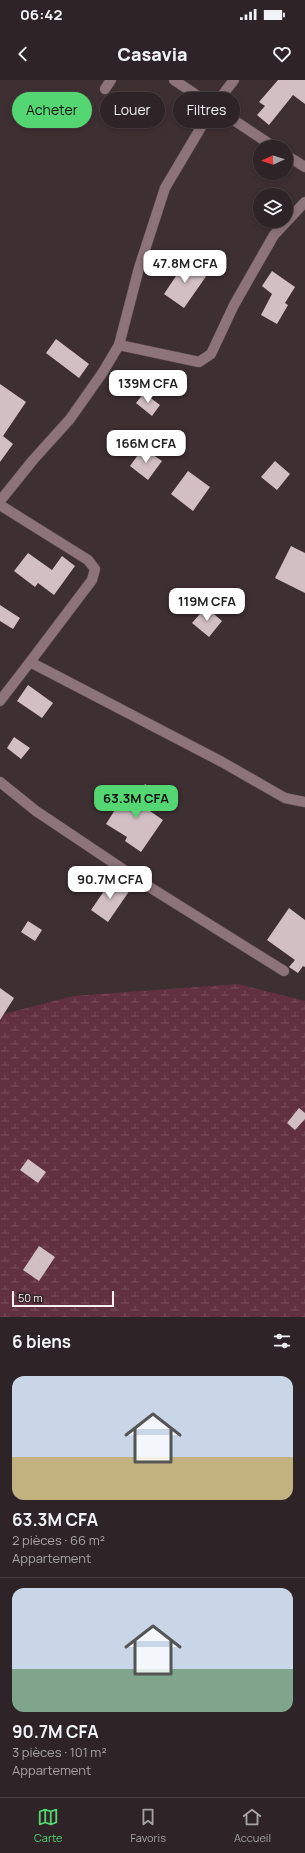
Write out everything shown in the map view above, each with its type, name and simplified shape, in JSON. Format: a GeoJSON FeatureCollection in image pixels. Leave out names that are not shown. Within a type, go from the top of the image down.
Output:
{"type":"FeatureCollection","features":[{"type":"Feature","properties":{"kind":"street"},"geometry":{"type":"LineString","coordinates":[[104,89],[111,80]]}},
{"type":"Feature","properties":{"kind":"street"},"geometry":{"type":"LineString","coordinates":[[174,80],[191,92]]}},
{"type":"Feature","properties":{"kind":"street"},"geometry":{"type":"LineString","coordinates":[[225,92],[234,80]]}},
{"type":"Feature","properties":{"kind":"street"},"geometry":{"type":"LineString","coordinates":[[240,125],[263,140]]}},
{"type":"Feature","properties":{"kind":"street"},"geometry":{"type":"LineString","coordinates":[[0,501],[33,460],[70,419],[103,372],[119,345],[139,268],[165,188],[201,128]]}},
{"type":"Feature","properties":{"kind":"street"},"geometry":{"type":"LineString","coordinates":[[293,159],[305,167]]}},
{"type":"Feature","properties":{"kind":"street"},"geometry":{"type":"LineString","coordinates":[[119,345],[199,362],[211,354],[234,305],[274,235],[305,202]]}},
{"type":"Feature","properties":{"kind":"street"},"geometry":{"type":"LineString","coordinates":[[0,505],[88,560],[95,569],[92,580],[0,701]]}},
{"type":"Feature","properties":{"kind":"street"},"geometry":{"type":"LineString","coordinates":[[30,662],[222,762],[285,798],[305,802]]}},
{"type":"Feature","properties":{"kind":"street"},"geometry":{"type":"LineString","coordinates":[[0,782],[36,811],[151,888],[284,971]]}},
{"type":"Feature","properties":{"kind":"green space"},"geometry":{"type":"Polygon","coordinates":[[[238,984],[305,1001],[305,1317],[0,1317],[0,1015],[73,996],[238,984]]]}},
{"type":"Feature","properties":{"kind":"building"},"geometry":{"type":"Polygon","coordinates":[[[278,80],[305,80],[305,104],[293,95],[269,125],[257,115],[265,106],[259,102],[278,80]]]}},
{"type":"Feature","properties":{"kind":"building"},"geometry":{"type":"Polygon","coordinates":[[[186,261],[207,275],[184,308],[164,294],[186,261]]]}},
{"type":"Feature","properties":{"kind":"building"},"geometry":{"type":"Polygon","coordinates":[[[272,271],[295,287],[285,303],[288,305],[277,324],[261,315],[272,294],[262,286],[272,271]]]}},
{"type":"Feature","properties":{"kind":"building"},"geometry":{"type":"Polygon","coordinates":[[[56,339],[89,364],[79,378],[46,353],[56,339]]]}},
{"type":"Feature","properties":{"kind":"building"},"geometry":{"type":"Polygon","coordinates":[[[0,384],[26,402],[3,436],[13,444],[0,462],[0,384]]]}},
{"type":"Feature","properties":{"kind":"building"},"geometry":{"type":"Polygon","coordinates":[[[144,393],[160,405],[152,416],[136,403],[144,393]]]}},
{"type":"Feature","properties":{"kind":"building"},"geometry":{"type":"Polygon","coordinates":[[[143,448],[162,461],[148,480],[130,466],[143,448]]]}},
{"type":"Feature","properties":{"kind":"building"},"geometry":{"type":"Polygon","coordinates":[[[275,461],[290,474],[277,490],[261,477],[275,461]]]}},
{"type":"Feature","properties":{"kind":"building"},"geometry":{"type":"Polygon","coordinates":[[[188,471],[210,487],[193,511],[171,494],[188,471]]]}},
{"type":"Feature","properties":{"kind":"building"},"geometry":{"type":"Polygon","coordinates":[[[291,546],[305,553],[305,593],[275,578],[291,546]]]}},
{"type":"Feature","properties":{"kind":"building"},"geometry":{"type":"Polygon","coordinates":[[[28,553],[52,570],[62,556],[75,566],[54,595],[38,583],[35,587],[14,571],[28,553]]]}},
{"type":"Feature","properties":{"kind":"building"},"geometry":{"type":"Polygon","coordinates":[[[0,605],[20,618],[13,629],[0,621],[0,605]]]}},
{"type":"Feature","properties":{"kind":"building"},"geometry":{"type":"Polygon","coordinates":[[[206,607],[222,621],[209,637],[192,623],[206,607]]]}},
{"type":"Feature","properties":{"kind":"building"},"geometry":{"type":"Polygon","coordinates":[[[28,685],[53,703],[42,718],[17,701],[28,685]]]}},
{"type":"Feature","properties":{"kind":"building"},"geometry":{"type":"Polygon","coordinates":[[[14,737],[30,748],[21,759],[7,748],[14,737]]]}},
{"type":"Feature","properties":{"kind":"building"},"geometry":{"type":"Polygon","coordinates":[[[145,784],[156,792],[144,807],[163,820],[141,852],[125,841],[127,837],[106,824],[125,794],[134,800],[145,784]]]}},
{"type":"Feature","properties":{"kind":"building"},"geometry":{"type":"Polygon","coordinates":[[[113,878],[130,890],[108,922],[91,910],[113,878]]]}},
{"type":"Feature","properties":{"kind":"building"},"geometry":{"type":"Polygon","coordinates":[[[289,908],[305,920],[305,967],[303,966],[298,973],[289,967],[295,960],[267,940],[289,908]]]}},
{"type":"Feature","properties":{"kind":"building"},"geometry":{"type":"Polygon","coordinates":[[[28,921],[42,930],[35,941],[21,932],[28,921]]]}},
{"type":"Feature","properties":{"kind":"building"},"geometry":{"type":"Polygon","coordinates":[[[0,988],[14,998],[0,1020],[0,988]]]}},
{"type":"Feature","properties":{"kind":"building"},"geometry":{"type":"Polygon","coordinates":[[[299,1108],[305,1113],[305,1119],[295,1130],[287,1123],[299,1108]]]}},
{"type":"Feature","properties":{"kind":"building"},"geometry":{"type":"Polygon","coordinates":[[[28,1159],[46,1172],[38,1183],[20,1170],[28,1159]]]}},
{"type":"Feature","properties":{"kind":"building"},"geometry":{"type":"Polygon","coordinates":[[[39,1246],[55,1257],[39,1281],[23,1270],[39,1246]]]}}]}
